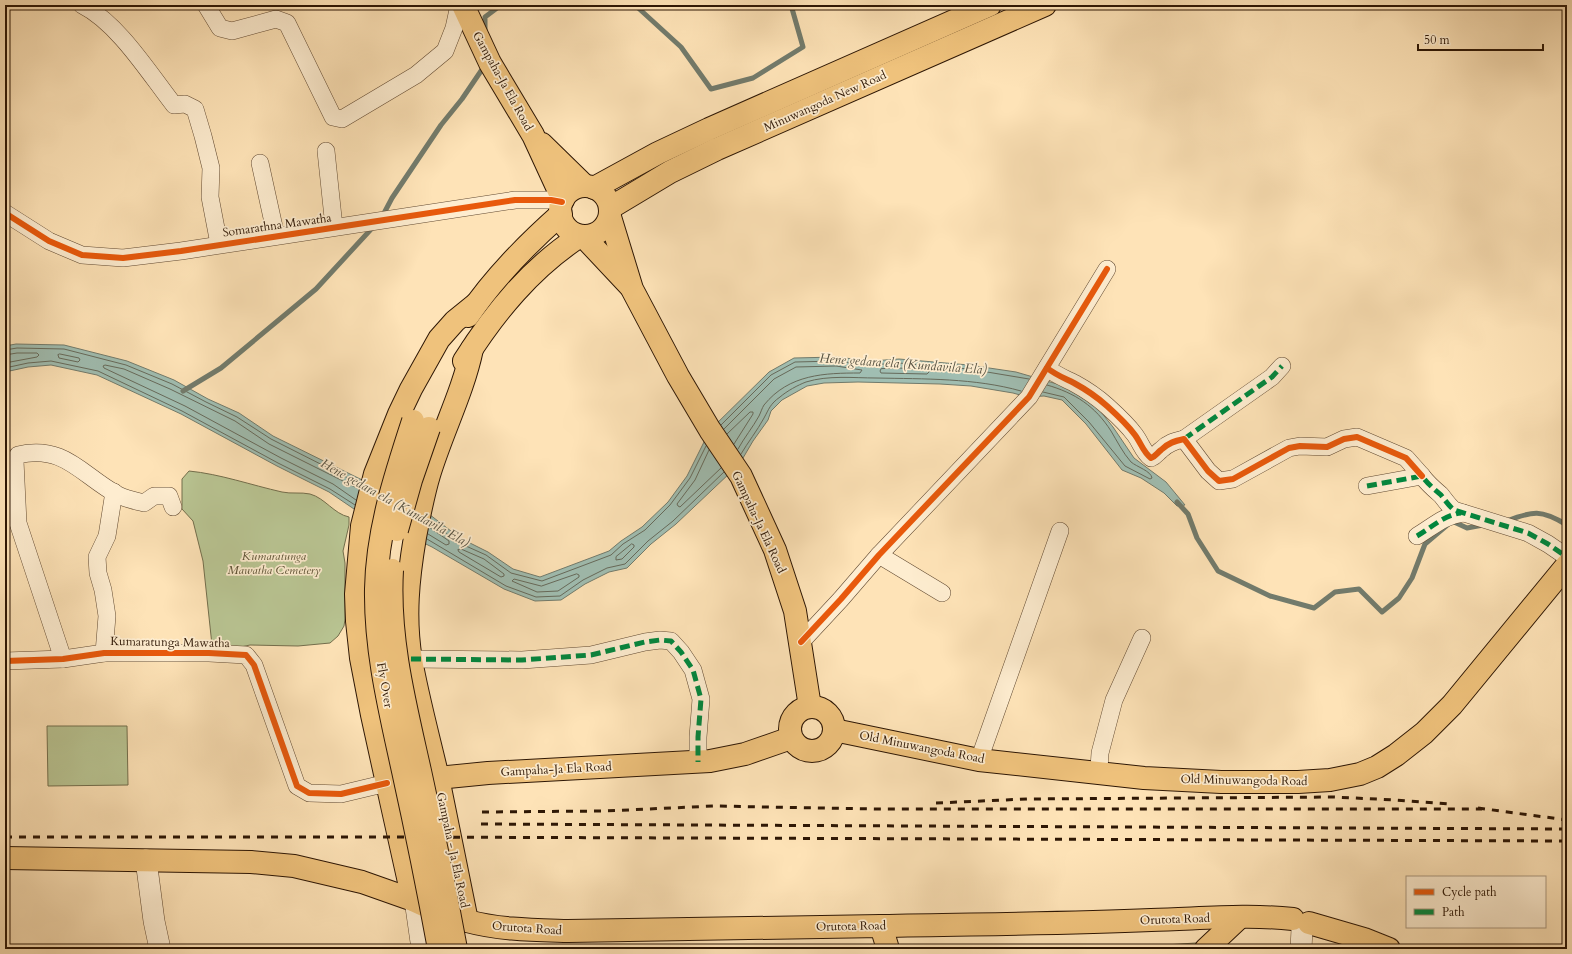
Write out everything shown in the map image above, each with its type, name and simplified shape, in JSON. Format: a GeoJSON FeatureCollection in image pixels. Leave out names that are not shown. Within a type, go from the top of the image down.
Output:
{"type":"FeatureCollection","features":[{"type":"Feature","properties":{"kind":"main road","name":"Minuwangoda New Road"},"geometry":{"type":"LineString","coordinates":[[590,187],[709,128],[990,5]]}},
{"type":"Feature","properties":{"kind":"main road","name":"Minuwangoda New Road"},"geometry":{"type":"LineString","coordinates":[[610,212],[658,179],[717,149],[1045,5]]}},
{"type":"Feature","properties":{"kind":"main road","name":"Gampaha-Ja Ela Road"},"geometry":{"type":"LineString","coordinates":[[462,7],[488,58],[533,135],[562,205]]}},
{"type":"Feature","properties":{"kind":"main road","name":"Gampaha-Ja Ela Road"},"geometry":{"type":"LineString","coordinates":[[533,135],[590,187]]}},
{"type":"Feature","properties":{"kind":"main road"},"geometry":{"type":"LineString","coordinates":[[421,425],[444,355],[464,322],[489,287],[534,238],[562,205],[572,190],[590,187],[604,194],[609,201],[610,212],[606,226],[591,236],[582,236],[574,233],[567,228],[562,220],[562,205]]}},
{"type":"Feature","properties":{"kind":"main road","name":"Gampaha-Ja Ela Road"},"geometry":{"type":"LineString","coordinates":[[610,212],[632,289],[678,376],[710,430],[741,476],[775,550],[795,611],[810,707]]}},
{"type":"Feature","properties":{"kind":"main road","name":"Gampaha-Ja Ela Road"},"geometry":{"type":"LineString","coordinates":[[582,236],[632,289]]}},
{"type":"Feature","properties":{"kind":"main road"},"geometry":{"type":"LineString","coordinates":[[421,425],[444,395],[495,315],[526,280],[559,250],[582,236]]}},
{"type":"Feature","properties":{"kind":"main road"},"geometry":{"type":"LineString","coordinates":[[413,900],[361,658],[356,594],[362,526],[375,474],[399,414],[428,357],[440,339],[455,321],[476,304]]}},
{"type":"Feature","properties":{"kind":"main road","name":"Gampaha - Ja Ela Road"},"geometry":{"type":"LineString","coordinates":[[468,921],[411,659],[407,593],[413,548],[422,502],[438,446],[468,370],[472,349]]}},
{"type":"Feature","properties":{"kind":"main road","name":"Fly Over"},"geometry":{"type":"LineString","coordinates":[[421,425],[394,479],[378,559],[376,589],[377,620],[387,699],[422,858],[439,949]]}},
{"type":"Feature","properties":{"kind":"main road","name":"Fly Over"},"geometry":{"type":"LineString","coordinates":[[421,425],[409,488],[396,535],[391,586],[392,616],[397,665],[440,862],[456,949]]}},
{"type":"Feature","properties":{"kind":"main road","name":"Old Minuwangoda Road"},"geometry":{"type":"LineString","coordinates":[[834,730],[979,760],[1144,778],[1221,782],[1298,782],[1330,780],[1360,774],[1377,767],[1411,744],[1452,704],[1567,565]]}},
{"type":"Feature","properties":{"kind":"main road"},"geometry":{"type":"LineString","coordinates":[[810,707],[822,709],[827,713],[831,718],[834,730],[832,739],[827,745],[822,749],[815,751],[801,748],[791,738],[790,726],[794,716],[802,709],[810,707]]}},
{"type":"Feature","properties":{"kind":"main road","name":"Gampaha-Ja Ela Road"},"geometry":{"type":"LineString","coordinates":[[387,783],[488,773],[716,760],[745,754],[791,738]]}},
{"type":"Feature","properties":{"kind":"main road","name":"Orutota Road"},"geometry":{"type":"LineString","coordinates":[[5,858],[251,862],[294,866],[362,882],[468,921],[496,927],[568,931],[881,926],[1270,917],[1301,930],[1364,939],[1389,949]]}},
{"type":"Feature","properties":{"kind":"main road"},"geometry":{"type":"LineString","coordinates":[[1206,949],[1240,917]]}},
{"type":"Feature","properties":{"kind":"main road"},"geometry":{"type":"LineString","coordinates":[[881,926],[888,949]]}},
{"type":"Feature","properties":{"kind":"street"},"geometry":{"type":"LineString","coordinates":[[82,5],[100,17],[128,45],[174,105],[185,104],[195,109],[211,168],[210,197],[219,244]]}},
{"type":"Feature","properties":{"kind":"street"},"geometry":{"type":"LineString","coordinates":[[206,5],[220,28],[232,31],[276,19],[287,24],[333,117],[342,119],[416,75],[445,51],[462,7]]}},
{"type":"Feature","properties":{"kind":"street"},"geometry":{"type":"LineString","coordinates":[[326,151],[334,227]]}},
{"type":"Feature","properties":{"kind":"street"},"geometry":{"type":"LineString","coordinates":[[260,163],[276,236]]}},
{"type":"Feature","properties":{"kind":"street","name":"Somarathna Mawatha"},"geometry":{"type":"LineString","coordinates":[[5,213],[48,241],[82,255],[123,258],[515,200],[550,200],[562,205]]}},
{"type":"Feature","properties":{"kind":"street"},"geometry":{"type":"LineString","coordinates":[[801,642],[879,555],[1029,397],[1107,269]]}},
{"type":"Feature","properties":{"kind":"street"},"geometry":{"type":"LineString","coordinates":[[1044,372],[1074,383],[1105,404],[1135,435],[1145,454],[1150,458],[1155,456],[1161,449],[1172,442],[1184,439],[1272,377],[1282,366]]}},
{"type":"Feature","properties":{"kind":"street"},"geometry":{"type":"LineString","coordinates":[[1184,439],[1208,471],[1219,481],[1233,479],[1289,448],[1300,446],[1326,447],[1344,439],[1357,436],[1406,458],[1454,510],[1528,533],[1567,557]]}},
{"type":"Feature","properties":{"kind":"street"},"geometry":{"type":"LineString","coordinates":[[63,659],[18,523],[15,461],[18,455],[26,453],[56,454],[69,460],[119,496],[144,503],[154,496],[169,496],[173,507]]}},
{"type":"Feature","properties":{"kind":"street"},"geometry":{"type":"LineString","coordinates":[[1367,486],[1422,476]]}},
{"type":"Feature","properties":{"kind":"street"},"geometry":{"type":"LineString","coordinates":[[104,653],[107,616],[103,590],[98,573],[97,557],[107,536],[114,492]]}},
{"type":"Feature","properties":{"kind":"street"},"geometry":{"type":"LineString","coordinates":[[1417,536],[1444,518],[1453,514],[1463,513]]}},
{"type":"Feature","properties":{"kind":"street"},"geometry":{"type":"LineString","coordinates":[[979,760],[1060,531]]}},
{"type":"Feature","properties":{"kind":"street"},"geometry":{"type":"LineString","coordinates":[[879,555],[942,593]]}},
{"type":"Feature","properties":{"kind":"street"},"geometry":{"type":"LineString","coordinates":[[1098,773],[1100,753],[1114,700],[1142,638]]}},
{"type":"Feature","properties":{"kind":"street"},"geometry":{"type":"LineString","coordinates":[[411,659],[522,660],[591,655],[645,642],[660,640],[671,641],[681,652],[693,670],[701,699],[698,762]]}},
{"type":"Feature","properties":{"kind":"street","name":"Kumaratunga Mawatha"},"geometry":{"type":"LineString","coordinates":[[5,661],[63,659],[104,653],[208,653],[246,655],[254,665],[297,786],[309,793],[341,794],[387,783]]}},
{"type":"Feature","properties":{"kind":"street"},"geometry":{"type":"LineString","coordinates":[[146,860],[154,921],[160,949]]}},
{"type":"Feature","properties":{"kind":"street"},"geometry":{"type":"LineString","coordinates":[[413,900],[420,949]]}},
{"type":"Feature","properties":{"kind":"green space","name":"Kumaratunga Mawatha Cemetery"},"geometry":{"type":"Polygon","coordinates":[[[189,471],[224,477],[282,492],[310,494],[320,499],[339,513],[349,517],[349,525],[343,551],[345,563],[344,626],[338,636],[330,643],[298,646],[250,645],[236,648],[220,648],[212,645],[203,561],[193,521],[182,509],[182,479],[189,471]]]}},
{"type":"Feature","properties":{"kind":"green space"},"geometry":{"type":"Polygon","coordinates":[[[47,726],[127,726],[128,785],[48,786],[47,726]]]}},
{"type":"Feature","properties":{"kind":"green space"},"geometry":{"type":"Polygon","coordinates":[[[1210,942],[1202,949],[1151,949],[1151,946],[1210,942]]]}},
{"type":"Feature","properties":{"kind":"water"},"geometry":{"type":"Polygon","coordinates":[[[16,344],[64,345],[127,361],[174,380],[208,399],[239,413],[273,436],[425,511],[460,538],[488,552],[513,569],[540,577],[609,551],[642,527],[668,502],[687,476],[710,430],[769,372],[794,358],[836,357],[871,361],[899,359],[969,365],[1016,372],[1064,386],[1097,407],[1113,427],[1134,458],[1166,482],[1185,505],[1177,506],[1164,493],[1141,478],[1122,470],[1086,424],[1062,400],[1044,396],[1027,397],[1013,393],[971,386],[858,382],[824,383],[807,386],[782,400],[771,411],[768,420],[743,458],[731,472],[676,524],[651,544],[627,568],[609,572],[585,584],[561,600],[535,601],[504,589],[432,547],[354,509],[329,492],[277,466],[181,414],[97,375],[51,365],[28,367],[5,372],[5,346],[16,344]]]}},
{"type":"Feature","properties":{"kind":"waterway"},"geometry":{"type":"LineString","coordinates":[[485,32],[485,17],[501,5]]}},
{"type":"Feature","properties":{"kind":"waterway"},"geometry":{"type":"LineString","coordinates":[[635,5],[681,47],[711,89],[753,78],[803,47],[791,5]]}},
{"type":"Feature","properties":{"kind":"waterway"},"geometry":{"type":"LineString","coordinates":[[382,217],[392,198],[441,125],[462,99],[483,68],[483,64]]}},
{"type":"Feature","properties":{"kind":"waterway"},"geometry":{"type":"LineString","coordinates":[[183,391],[221,368],[316,289],[374,226]]}},
{"type":"Feature","properties":{"kind":"waterway","name":"Hene gedara ela (Kundavila Ela)"},"geometry":{"type":"LineString","coordinates":[[1177,502],[1188,514],[1197,538],[1218,571],[1270,596],[1314,608],[1335,592],[1359,589],[1382,612],[1399,598],[1412,578],[1425,544],[1452,521],[1467,528],[1483,525]]}},
{"type":"Feature","properties":{"kind":"waterway","name":"Hene gedara ela (Kundavila Ela)"},"geometry":{"type":"LineString","coordinates":[[1506,521],[1523,515],[1537,513],[1550,516],[1567,525]]}},
{"type":"Feature","properties":{"kind":"railway"},"geometry":{"type":"LineString","coordinates":[[936,803],[1027,799],[1334,797],[1450,804]]}},
{"type":"Feature","properties":{"kind":"railway"},"geometry":{"type":"LineString","coordinates":[[482,812],[605,811],[714,806],[876,809],[1482,809]]}},
{"type":"Feature","properties":{"kind":"railway"},"geometry":{"type":"LineString","coordinates":[[1478,808],[1567,820]]}},
{"type":"Feature","properties":{"kind":"railway"},"geometry":{"type":"LineString","coordinates":[[481,824],[1567,829]]}},
{"type":"Feature","properties":{"kind":"railway"},"geometry":{"type":"LineString","coordinates":[[5,837],[1567,841]]}},
{"type":"Feature","properties":{"kind":"marked path"},"geometry":{"type":"LineString","coordinates":[[1184,439],[1272,377],[1282,366]]}},
{"type":"Feature","properties":{"kind":"marked path"},"geometry":{"type":"LineString","coordinates":[[1367,486],[1422,476],[1454,510],[1528,533],[1567,557]]}},
{"type":"Feature","properties":{"kind":"marked path"},"geometry":{"type":"LineString","coordinates":[[1417,536],[1443,519],[1461,513]]}},
{"type":"Feature","properties":{"kind":"marked path"},"geometry":{"type":"LineString","coordinates":[[411,659],[522,660],[591,655],[645,642],[660,640],[671,641],[681,652],[693,670],[701,699],[698,762]]}},
{"type":"Feature","properties":{"kind":"cycle path"},"geometry":{"type":"LineString","coordinates":[[5,213],[49,241],[82,255],[123,258],[181,251],[515,200],[551,200],[562,202]]}},
{"type":"Feature","properties":{"kind":"cycle path"},"geometry":{"type":"LineString","coordinates":[[801,642],[879,555],[1029,397],[1107,269]]}},
{"type":"Feature","properties":{"kind":"cycle path"},"geometry":{"type":"LineString","coordinates":[[1047,368],[1095,396],[1129,427],[1151,458],[1169,444],[1184,439],[1208,471],[1219,481],[1233,479],[1289,448],[1300,446],[1327,447],[1344,439],[1357,437],[1406,458],[1422,476]]}},
{"type":"Feature","properties":{"kind":"cycle path"},"geometry":{"type":"LineString","coordinates":[[5,661],[63,659],[104,653],[209,653],[246,655],[254,665],[297,786],[309,793],[341,794],[387,783]]}}]}
